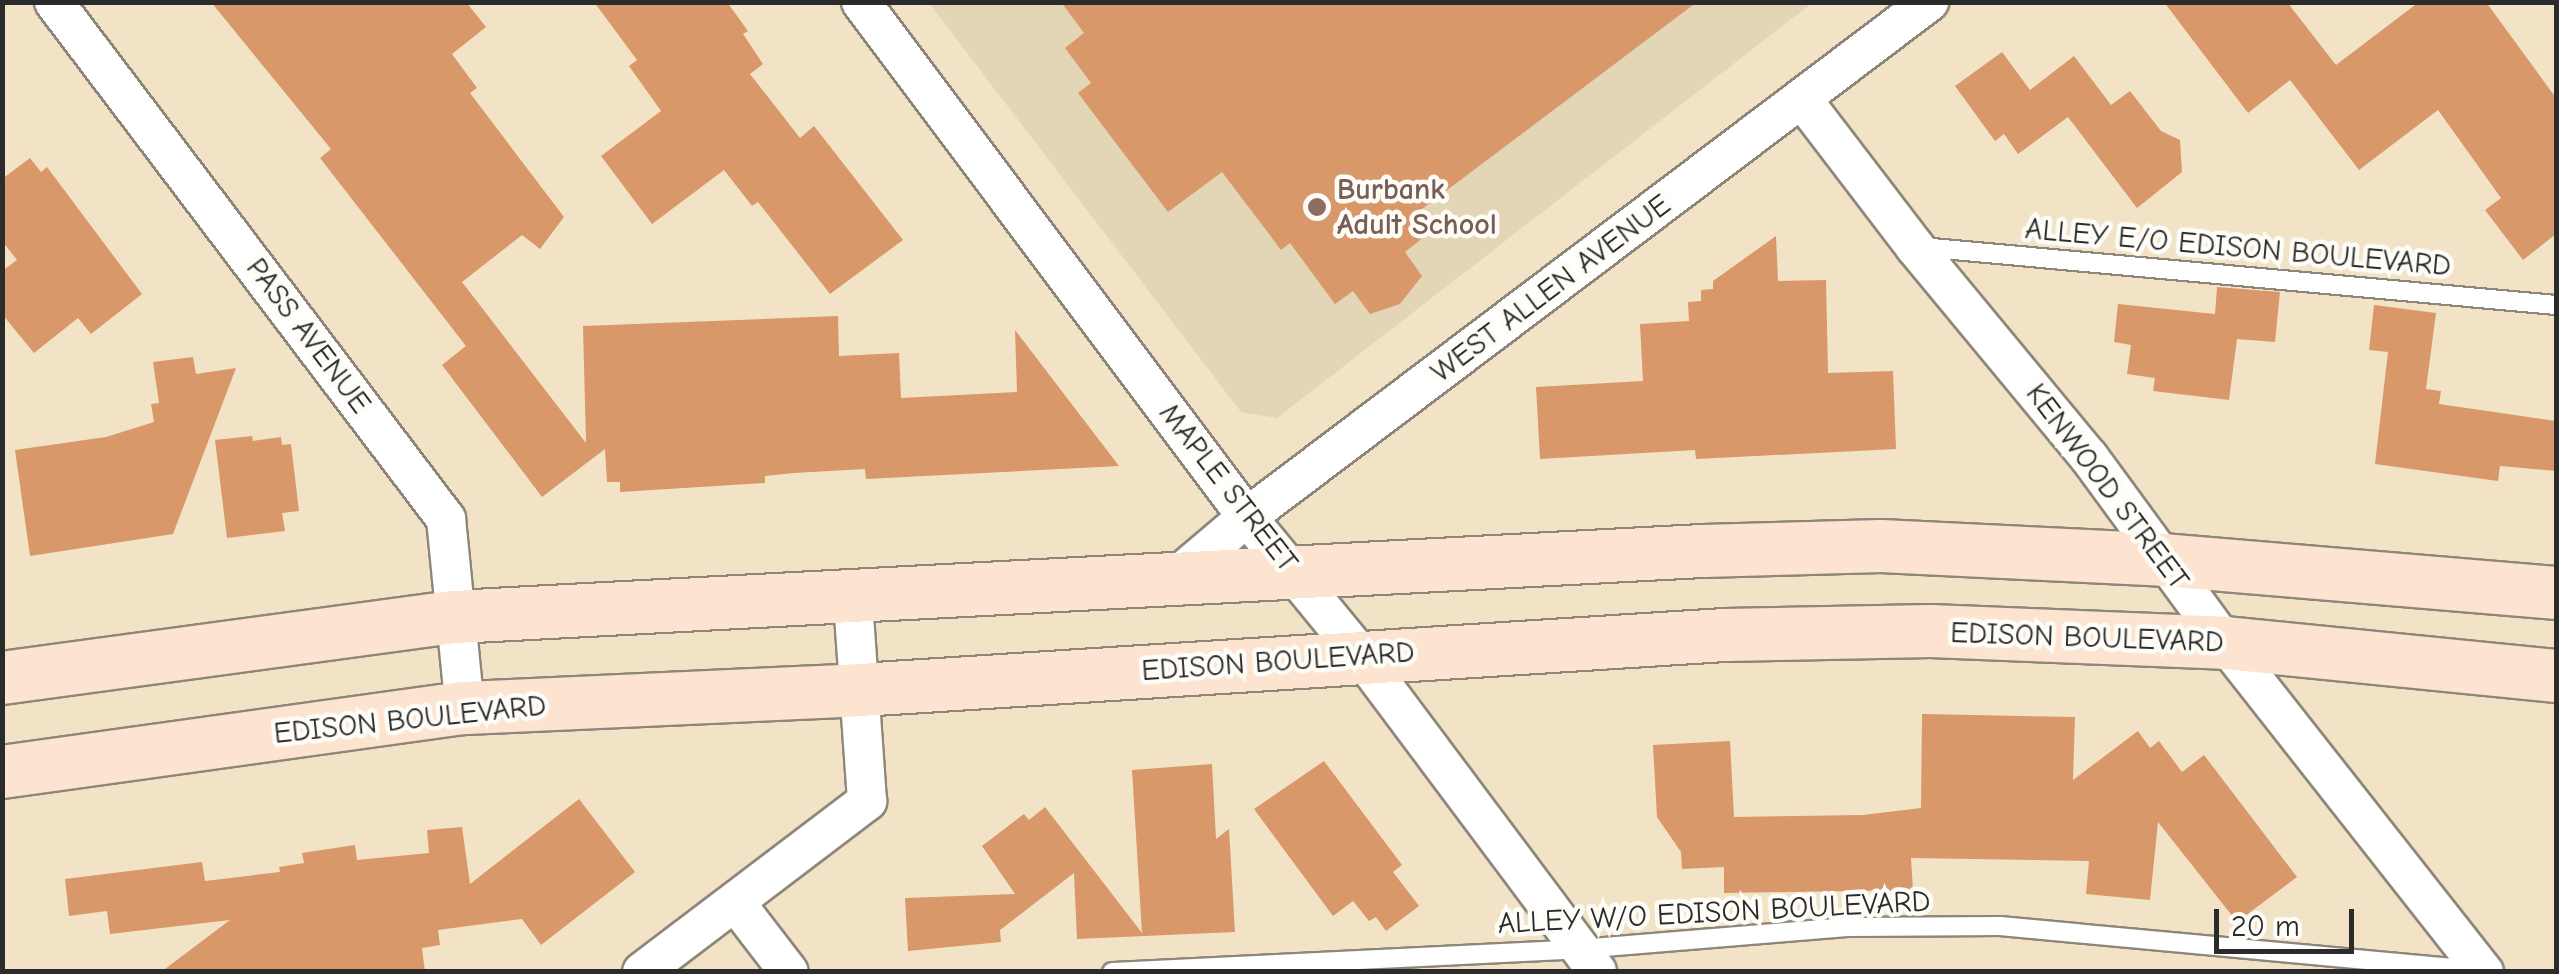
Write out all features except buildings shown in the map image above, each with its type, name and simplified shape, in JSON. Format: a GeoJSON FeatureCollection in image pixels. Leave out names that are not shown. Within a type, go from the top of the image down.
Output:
{"type":"FeatureCollection","features":[{"type":"Feature","properties":{"kind":"main road"},"geometry":{"type":"LineString","coordinates":[[2,678],[455,617],[853,600],[1175,578],[1296,576],[1703,551],[1881,546],[2164,560],[2556,593]]}},
{"type":"Feature","properties":{"kind":"main road","name":"EDISON BOULEVARD"},"geometry":{"type":"LineString","coordinates":[[2,772],[465,708],[860,690],[1725,635],[1894,632],[2225,643],[2556,676]]}},
{"type":"Feature","properties":{"kind":"street","name":"PASS AVENUE"},"geometry":{"type":"LineString","coordinates":[[54,2],[446,519],[465,708]]}},
{"type":"Feature","properties":{"kind":"street","name":"MAPLE STREET"},"geometry":{"type":"LineString","coordinates":[[860,2],[1247,517],[1361,656],[1589,960]]}},
{"type":"Feature","properties":{"kind":"street","name":"WEST ALLEN AVENUE"},"geometry":{"type":"LineString","coordinates":[[1175,578],[1247,517],[1929,2]]}},
{"type":"Feature","properties":{"kind":"street","name":"KENWOOD STREET"},"geometry":{"type":"LineString","coordinates":[[1802,99],[1915,247],[2090,457],[2225,643],[2488,971]]}},
{"type":"Feature","properties":{"kind":"street"},"geometry":{"type":"LineString","coordinates":[[642,972],[867,801],[853,600]]}},
{"type":"Feature","properties":{"kind":"street"},"geometry":{"type":"LineString","coordinates":[[735,902],[789,972]]}},
{"type":"Feature","properties":{"kind":"lane","name":"ALLEY E/O EDISON BOULEVARD"},"geometry":{"type":"LineString","coordinates":[[1915,247],[2556,305]]}},
{"type":"Feature","properties":{"kind":"lane","name":"ALLEY W/O EDISON BOULEVARD"},"geometry":{"type":"LineString","coordinates":[[1112,972],[1589,960],[1850,927],[2000,926],[2488,971]]}},
{"type":"Feature","properties":{"kind":"shaded area","name":"Burbank Adult School"},"geometry":{"type":"Polygon","coordinates":[[[929,3],[1812,3],[1277,418],[1241,412],[929,3]]]}},
{"type":"Feature","properties":{"kind":"place","name":"Burbank Adult School"},"geometry":{"type":"Point","coordinates":[1317,207]}}]}
